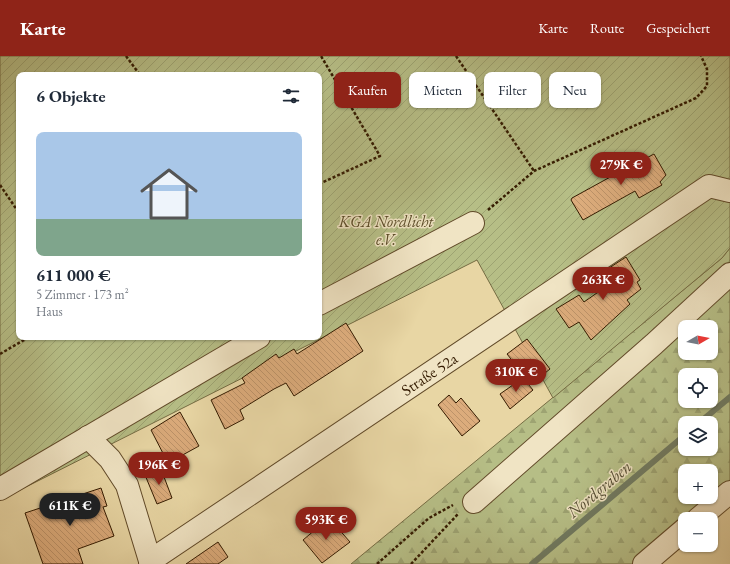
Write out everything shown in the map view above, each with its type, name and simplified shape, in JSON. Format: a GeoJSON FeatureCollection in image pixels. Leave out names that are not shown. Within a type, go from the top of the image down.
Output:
{"type":"FeatureCollection","features":[{"type":"Feature","properties":{"kind":"lane","name":"Straße 52a"},"geometry":{"type":"LineString","coordinates":[[88,437],[110,459],[127,485],[151,562],[709,186],[730,192]]}},
{"type":"Feature","properties":{"kind":"lane"},"geometry":{"type":"LineString","coordinates":[[322,302],[472,223]]}},
{"type":"Feature","properties":{"kind":"lane"},"geometry":{"type":"LineString","coordinates":[[474,502],[654,344],[730,274]]}},
{"type":"Feature","properties":{"kind":"lane"},"geometry":{"type":"LineString","coordinates":[[0,489],[254,340]]}},
{"type":"Feature","properties":{"kind":"lane"},"geometry":{"type":"LineString","coordinates":[[706,512],[730,492]]}},
{"type":"Feature","properties":{"kind":"lane"},"geometry":{"type":"LineString","coordinates":[[644,564],[678,536]]}},
{"type":"Feature","properties":{"kind":"path"},"geometry":{"type":"LineString","coordinates":[[126,56],[138,72]]}},
{"type":"Feature","properties":{"kind":"path"},"geometry":{"type":"LineString","coordinates":[[321,56],[380,156],[322,183]]}},
{"type":"Feature","properties":{"kind":"path"},"geometry":{"type":"LineString","coordinates":[[456,56],[534,171]]}},
{"type":"Feature","properties":{"kind":"path"},"geometry":{"type":"LineString","coordinates":[[472,223],[534,171],[696,98],[707,86],[707,69],[701,56]]}},
{"type":"Feature","properties":{"kind":"path"},"geometry":{"type":"LineString","coordinates":[[0,185],[16,209]]}},
{"type":"Feature","properties":{"kind":"path"},"geometry":{"type":"LineString","coordinates":[[0,354],[25,340]]}},
{"type":"Feature","properties":{"kind":"path"},"geometry":{"type":"LineString","coordinates":[[377,564],[429,518],[453,505],[474,502]]}},
{"type":"Feature","properties":{"kind":"path"},"geometry":{"type":"LineString","coordinates":[[411,564],[458,514],[474,502]]}},
{"type":"Feature","properties":{"kind":"green space","name":"KGA Nordlicht e.V."},"geometry":{"type":"Polygon","coordinates":[[[0,56],[730,56],[730,248],[722,258],[553,398],[477,260],[322,338],[322,72],[16,72],[16,340],[318,340],[0,500],[0,56]]]}},
{"type":"Feature","properties":{"kind":"green space"},"geometry":{"type":"Polygon","coordinates":[[[730,248],[730,484],[718,494],[718,464],[678,464],[678,504],[706,504],[697,512],[678,512],[678,528],[635,564],[351,564],[722,258],[730,248]]]}},
{"type":"Feature","properties":{"kind":"building"},"geometry":{"type":"Polygon","coordinates":[[[654,154],[666,175],[660,182],[662,185],[639,198],[635,191],[583,220],[571,200],[572,198],[623,170],[621,166],[639,157],[641,161],[654,154]]]}},
{"type":"Feature","properties":{"kind":"building"},"geometry":{"type":"Polygon","coordinates":[[[626,257],[640,280],[637,282],[641,289],[627,300],[630,304],[591,340],[579,322],[569,328],[556,309],[579,295],[584,302],[614,281],[606,270],[626,257]]]}},
{"type":"Feature","properties":{"kind":"building"},"geometry":{"type":"Polygon","coordinates":[[[346,323],[363,351],[294,396],[286,383],[274,389],[240,410],[244,419],[225,429],[211,400],[245,383],[242,378],[276,354],[279,358],[294,349],[297,354],[319,340],[322,340],[322,338],[346,323]]]}},
{"type":"Feature","properties":{"kind":"building"},"geometry":{"type":"Polygon","coordinates":[[[527,339],[550,369],[531,384],[507,354],[527,339]]]}},
{"type":"Feature","properties":{"kind":"building"},"geometry":{"type":"Polygon","coordinates":[[[523,378],[533,390],[510,409],[500,394],[523,378]]]}},
{"type":"Feature","properties":{"kind":"building"},"geometry":{"type":"Polygon","coordinates":[[[449,395],[456,403],[461,398],[480,421],[462,436],[438,405],[449,395]]]}},
{"type":"Feature","properties":{"kind":"building"},"geometry":{"type":"Polygon","coordinates":[[[180,412],[199,446],[168,463],[151,430],[180,412]]]}},
{"type":"Feature","properties":{"kind":"building"},"geometry":{"type":"Polygon","coordinates":[[[161,469],[172,498],[157,504],[145,475],[161,469]]]}},
{"type":"Feature","properties":{"kind":"building"},"geometry":{"type":"Polygon","coordinates":[[[101,488],[107,506],[103,507],[114,536],[78,549],[83,564],[43,564],[25,513],[101,488]]]}},
{"type":"Feature","properties":{"kind":"building"},"geometry":{"type":"Polygon","coordinates":[[[329,518],[350,542],[322,563],[303,540],[329,518]]]}},
{"type":"Feature","properties":{"kind":"building"},"geometry":{"type":"Polygon","coordinates":[[[218,542],[228,557],[218,564],[186,564],[218,542]]]}},
{"type":"Feature","properties":{"kind":"waterway","name":"Nordgraben"},"geometry":{"type":"LineString","coordinates":[[707,416],[730,397]]}},
{"type":"Feature","properties":{"kind":"waterway","name":"Nordgraben"},"geometry":{"type":"LineString","coordinates":[[532,564],[678,441]]}}]}
